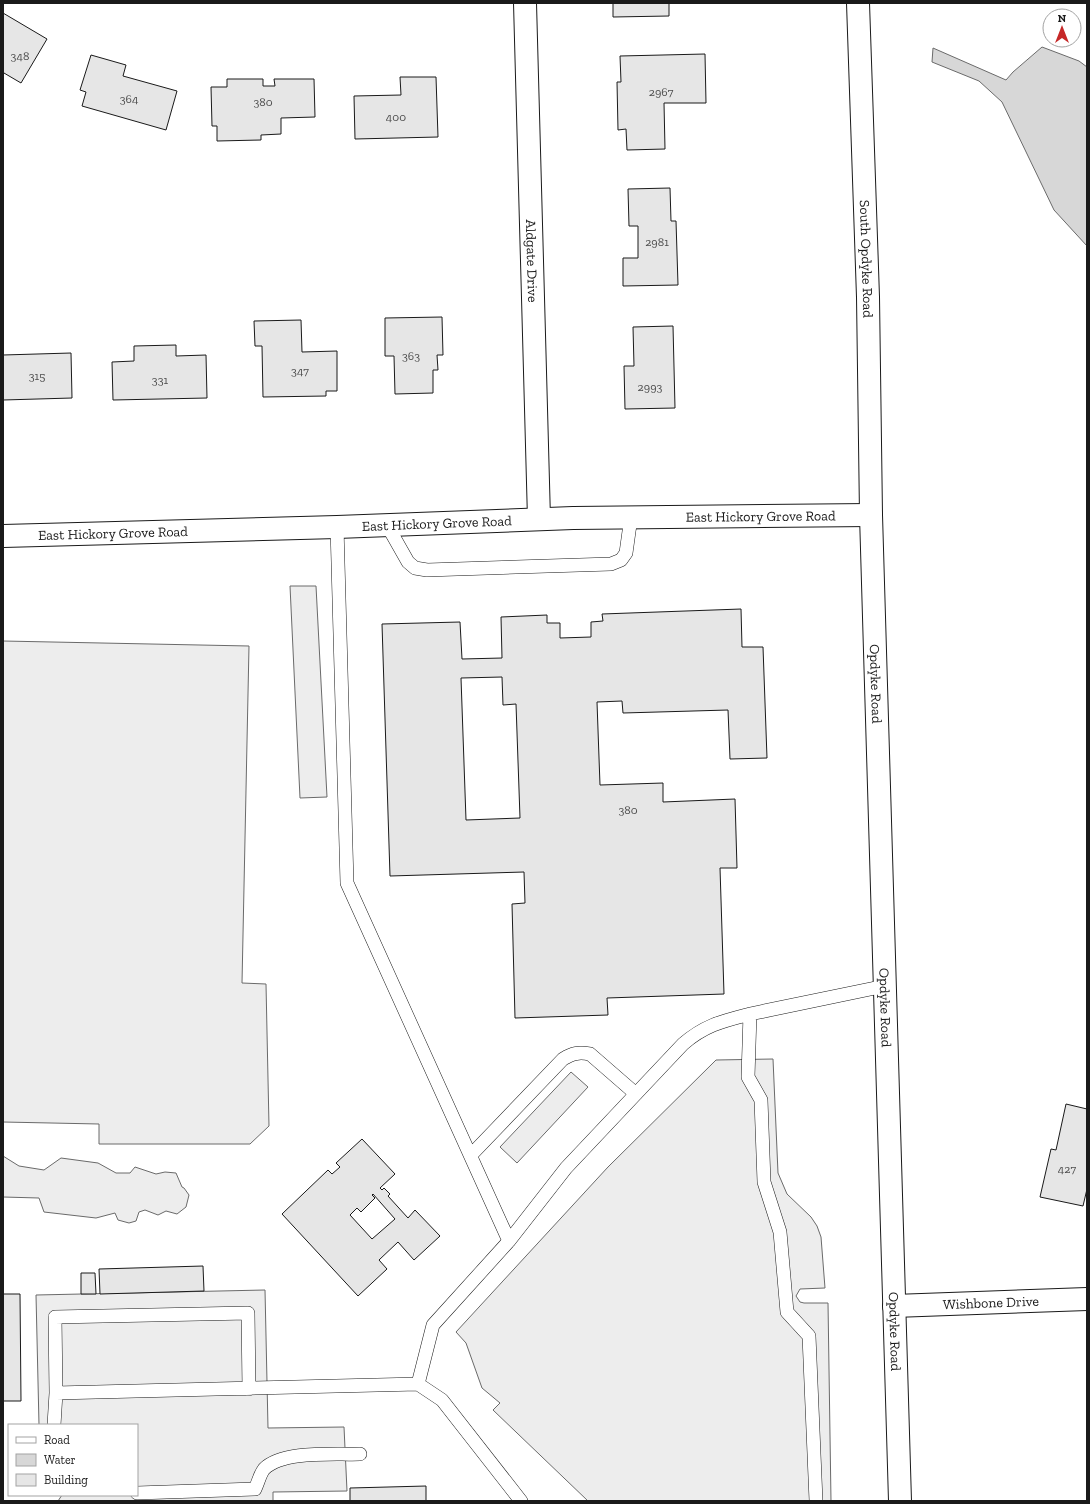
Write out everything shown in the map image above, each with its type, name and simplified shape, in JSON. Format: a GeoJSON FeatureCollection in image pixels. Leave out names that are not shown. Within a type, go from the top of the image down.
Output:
{"type":"FeatureCollection","features":[{"type":"Feature","properties":{"kind":"street","name":"Aldgate Drive"},"geometry":{"type":"LineString","coordinates":[[525,3],[539,519]]}},
{"type":"Feature","properties":{"kind":"street","name":"South Opdyke Road"},"geometry":{"type":"LineString","coordinates":[[858,3],[868,297],[871,515]]}},
{"type":"Feature","properties":{"kind":"street","name":"East Hickory Grove Road"},"geometry":{"type":"LineString","coordinates":[[3,536],[337,527],[539,519],[871,515]]}},
{"type":"Feature","properties":{"kind":"street","name":"Opdyke Road"},"geometry":{"type":"LineString","coordinates":[[871,515],[900,1501]]}},
{"type":"Feature","properties":{"kind":"street","name":"Wishbone Drive"},"geometry":{"type":"LineString","coordinates":[[894,1306],[1087,1299]]}},
{"type":"Feature","properties":{"kind":"lane"},"geometry":{"type":"LineString","coordinates":[[387,525],[408,562],[415,568],[427,570],[574,566],[611,564],[621,560],[628,546],[631,517]]}},
{"type":"Feature","properties":{"kind":"lane"},"geometry":{"type":"LineString","coordinates":[[337,527],[347,883],[509,1241]]}},
{"type":"Feature","properties":{"kind":"lane"},"geometry":{"type":"LineString","coordinates":[[418,1384],[432,1325],[509,1241],[566,1168],[696,1032],[716,1022],[885,986]]}},
{"type":"Feature","properties":{"kind":"lane"},"geometry":{"type":"LineString","coordinates":[[750,1014],[748,1077],[761,1100],[764,1182],[780,1232],[787,1312],[809,1336],[816,1501]]}},
{"type":"Feature","properties":{"kind":"lane"},"geometry":{"type":"LineString","coordinates":[[471,1155],[563,1058],[572,1054],[581,1052],[590,1054],[636,1094]]}},
{"type":"Feature","properties":{"kind":"lane"},"geometry":{"type":"LineString","coordinates":[[54,1424],[56,1393],[55,1317],[248,1313],[249,1389]]}},
{"type":"Feature","properties":{"kind":"lane"},"geometry":{"type":"LineString","coordinates":[[56,1393],[418,1384],[442,1400],[521,1501]]}},
{"type":"Feature","properties":{"kind":"lane"},"geometry":{"type":"LineString","coordinates":[[138,1493],[256,1489],[263,1470],[271,1464],[289,1457],[360,1454]]}},
{"type":"Feature","properties":{"kind":"shaded area"},"geometry":{"type":"Polygon","coordinates":[[[290,586],[316,586],[327,797],[300,798],[290,586]]]}},
{"type":"Feature","properties":{"kind":"shaded area"},"geometry":{"type":"Polygon","coordinates":[[[3,641],[249,646],[242,983],[266,984],[269,1126],[250,1144],[99,1144],[99,1124],[3,1122],[3,641]]]}},
{"type":"Feature","properties":{"kind":"shaded area"},"geometry":{"type":"Polygon","coordinates":[[[773,1059],[778,1173],[787,1194],[811,1217],[817,1226],[821,1237],[825,1288],[800,1289],[796,1296],[800,1302],[804,1303],[828,1303],[831,1501],[588,1501],[493,1410],[500,1403],[482,1388],[466,1343],[456,1332],[608,1167],[716,1060],[773,1059]]]}},
{"type":"Feature","properties":{"kind":"shaded area"},"geometry":{"type":"Polygon","coordinates":[[[571,1072],[588,1087],[517,1163],[500,1147],[571,1072]]]}},
{"type":"Feature","properties":{"kind":"shaded area"},"geometry":{"type":"Polygon","coordinates":[[[3,1156],[19,1166],[44,1170],[61,1158],[98,1163],[116,1173],[130,1173],[135,1167],[156,1174],[165,1172],[176,1173],[182,1187],[189,1195],[186,1207],[177,1214],[166,1211],[158,1215],[145,1210],[139,1212],[136,1221],[129,1223],[118,1220],[115,1213],[96,1218],[44,1212],[39,1198],[3,1197],[3,1156]]]}},
{"type":"Feature","properties":{"kind":"shaded area"},"geometry":{"type":"Polygon","coordinates":[[[265,1290],[268,1428],[344,1427],[347,1491],[273,1492],[273,1501],[58,1501],[61,1496],[138,1496],[138,1424],[39,1424],[36,1295],[265,1290]]]}},
{"type":"Feature","properties":{"kind":"water"},"geometry":{"type":"Polygon","coordinates":[[[1042,47],[1079,61],[1087,67],[1087,246],[1054,210],[1002,102],[979,81],[932,62],[933,48],[1006,80],[1042,47]]]}},
{"type":"Feature","properties":{"kind":"building"},"geometry":{"type":"Polygon","coordinates":[[[613,3],[669,3],[669,16],[613,17],[613,3]]]}},
{"type":"Feature","properties":{"kind":"building"},"geometry":{"type":"Polygon","coordinates":[[[3,13],[47,39],[21,83],[4,73],[3,75],[3,13]]]}},
{"type":"Feature","properties":{"kind":"building"},"geometry":{"type":"Polygon","coordinates":[[[705,54],[706,103],[664,103],[665,149],[627,150],[626,129],[618,130],[617,82],[621,82],[620,56],[705,54]]]}},
{"type":"Feature","properties":{"kind":"building"},"geometry":{"type":"Polygon","coordinates":[[[91,55],[126,65],[123,76],[177,91],[166,130],[82,106],[86,92],[80,90],[91,55]]]}},
{"type":"Feature","properties":{"kind":"building"},"geometry":{"type":"Polygon","coordinates":[[[400,77],[436,77],[438,137],[355,139],[354,96],[401,95],[400,77]]]}},
{"type":"Feature","properties":{"kind":"building"},"geometry":{"type":"Polygon","coordinates":[[[227,79],[263,79],[263,86],[275,86],[274,79],[314,79],[315,117],[281,118],[281,134],[261,135],[261,140],[217,141],[217,126],[212,126],[211,87],[227,87],[227,79]]]}},
{"type":"Feature","properties":{"kind":"building"},"geometry":{"type":"Polygon","coordinates":[[[670,188],[671,221],[676,221],[678,285],[623,286],[623,258],[638,258],[638,226],[629,226],[628,189],[670,188]]]}},
{"type":"Feature","properties":{"kind":"building"},"geometry":{"type":"Polygon","coordinates":[[[442,317],[443,355],[437,355],[438,370],[433,370],[433,393],[395,394],[394,356],[385,356],[385,318],[442,317]]]}},
{"type":"Feature","properties":{"kind":"building"},"geometry":{"type":"Polygon","coordinates":[[[301,320],[302,352],[337,351],[337,391],[326,391],[326,396],[263,397],[262,346],[255,346],[254,321],[301,320]]]}},
{"type":"Feature","properties":{"kind":"building"},"geometry":{"type":"Polygon","coordinates":[[[673,326],[675,408],[625,409],[624,366],[634,366],[633,327],[673,326]]]}},
{"type":"Feature","properties":{"kind":"building"},"geometry":{"type":"Polygon","coordinates":[[[176,345],[176,356],[206,355],[207,398],[113,400],[112,362],[134,361],[134,346],[176,345]]]}},
{"type":"Feature","properties":{"kind":"building"},"geometry":{"type":"Polygon","coordinates":[[[71,353],[72,398],[3,400],[3,355],[71,353]]]}},
{"type":"Feature","properties":{"kind":"building"},"geometry":{"type":"Polygon","coordinates":[[[741,609],[742,647],[763,647],[767,758],[730,759],[728,710],[623,713],[622,701],[597,702],[600,785],[663,783],[663,802],[735,799],[737,868],[720,868],[724,994],[607,998],[608,1015],[515,1018],[512,904],[525,903],[524,872],[390,876],[382,624],[460,622],[462,659],[502,658],[501,617],[547,615],[547,623],[560,623],[560,638],[591,637],[591,622],[603,621],[602,614],[741,609]],[[502,677],[461,678],[466,820],[520,818],[516,704],[503,705],[502,677]]]}},
{"type":"Feature","properties":{"kind":"building"},"geometry":{"type":"Polygon","coordinates":[[[1066,1104],[1087,1109],[1087,1189],[1083,1206],[1040,1197],[1051,1149],[1056,1150],[1066,1104]]]}},
{"type":"Feature","properties":{"kind":"building"},"geometry":{"type":"Polygon","coordinates":[[[362,1139],[395,1174],[380,1188],[382,1190],[384,1188],[390,1194],[388,1196],[408,1218],[415,1210],[440,1236],[414,1260],[398,1242],[379,1260],[387,1269],[358,1296],[282,1214],[328,1170],[332,1174],[340,1167],[336,1163],[362,1139]],[[373,1194],[372,1195],[375,1198],[361,1212],[357,1208],[350,1215],[372,1239],[395,1219],[373,1194]]]}},
{"type":"Feature","properties":{"kind":"building"},"geometry":{"type":"Polygon","coordinates":[[[203,1266],[204,1291],[100,1294],[99,1269],[203,1266]]]}},
{"type":"Feature","properties":{"kind":"building"},"geometry":{"type":"Polygon","coordinates":[[[81,1273],[95,1273],[96,1294],[81,1294],[81,1273]]]}},
{"type":"Feature","properties":{"kind":"building"},"geometry":{"type":"Polygon","coordinates":[[[3,1294],[20,1294],[21,1401],[3,1401],[3,1294]]]}},
{"type":"Feature","properties":{"kind":"building"},"geometry":{"type":"Polygon","coordinates":[[[426,1486],[426,1501],[350,1501],[350,1488],[426,1486]]]}}]}
